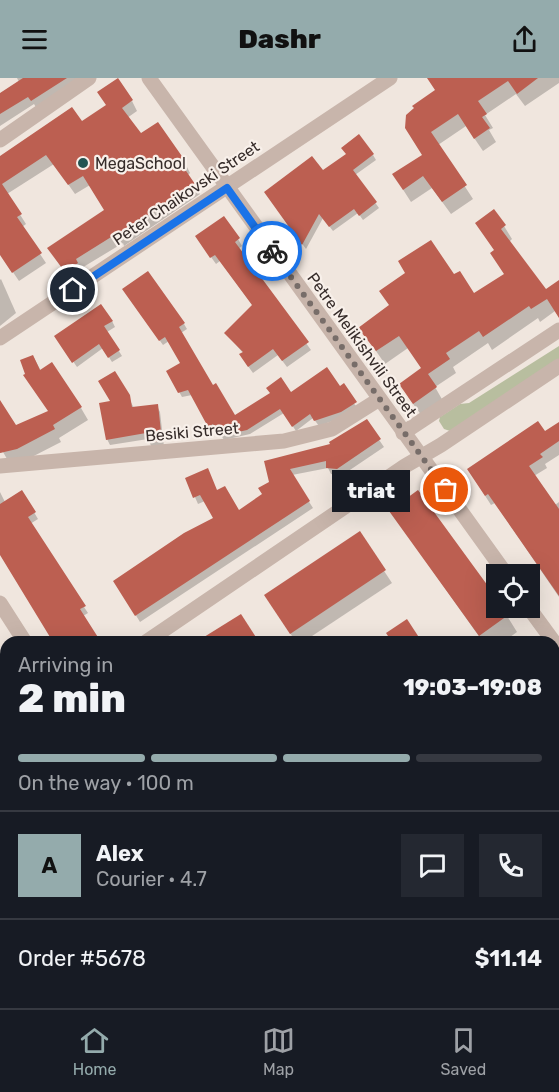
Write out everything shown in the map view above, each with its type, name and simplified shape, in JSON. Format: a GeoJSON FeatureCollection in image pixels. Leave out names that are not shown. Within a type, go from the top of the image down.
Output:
{"type":"FeatureCollection","features":[{"type":"Feature","properties":{"kind":"street"},"geometry":{"type":"LineString","coordinates":[[0,140],[89,78]]}},
{"type":"Feature","properties":{"kind":"street","name":"Petre Melikishvili Street"},"geometry":{"type":"LineString","coordinates":[[149,78],[378,400],[499,564]]}},
{"type":"Feature","properties":{"kind":"street","name":"Peter Chaikovski Street"},"geometry":{"type":"LineString","coordinates":[[0,338],[390,78]]}},
{"type":"Feature","properties":{"kind":"street"},"geometry":{"type":"LineString","coordinates":[[403,433],[559,330]]}},
{"type":"Feature","properties":{"kind":"street"},"geometry":{"type":"LineString","coordinates":[[155,636],[405,466],[559,366]]}},
{"type":"Feature","properties":{"kind":"street","name":"Besiki Street"},"geometry":{"type":"LineString","coordinates":[[0,466],[284,441],[332,429],[378,400]]}},
{"type":"Feature","properties":{"kind":"street"},"geometry":{"type":"LineString","coordinates":[[0,603],[21,636]]}},
{"type":"Feature","properties":{"kind":"street"},"geometry":{"type":"LineString","coordinates":[[536,618],[549,636]]}},
{"type":"Feature","properties":{"kind":"green space"},"geometry":{"type":"Polygon","coordinates":[[[559,346],[559,359],[450,431],[444,429],[439,421],[440,417],[460,404],[469,403],[559,346]]]}},
{"type":"Feature","properties":{"kind":"building"},"geometry":{"type":"Polygon","coordinates":[[[23,78],[67,78],[31,101],[28,97],[0,114],[0,93],[23,78]]]}},
{"type":"Feature","properties":{"kind":"building"},"geometry":{"type":"Polygon","coordinates":[[[118,78],[133,100],[122,108],[141,133],[158,122],[186,162],[182,165],[195,184],[117,237],[116,234],[76,259],[78,263],[65,272],[47,248],[104,210],[83,176],[68,185],[46,155],[2,184],[22,214],[17,217],[42,253],[12,273],[0,255],[0,156],[72,107],[82,121],[106,105],[97,92],[118,78]]]}},
{"type":"Feature","properties":{"kind":"building"},"geometry":{"type":"Polygon","coordinates":[[[427,78],[538,78],[517,94],[508,81],[478,101],[487,114],[482,117],[490,128],[474,139],[458,114],[431,132],[467,185],[442,202],[423,176],[403,190],[392,174],[422,155],[405,128],[406,115],[414,108],[412,106],[435,90],[427,78]]]}},
{"type":"Feature","properties":{"kind":"building"},"geometry":{"type":"Polygon","coordinates":[[[359,134],[374,154],[353,170],[377,202],[359,216],[354,209],[329,227],[319,214],[302,245],[264,192],[312,156],[323,170],[346,154],[341,148],[359,134]]]}},
{"type":"Feature","properties":{"kind":"building"},"geometry":{"type":"Polygon","coordinates":[[[494,209],[506,225],[501,229],[546,289],[559,280],[559,318],[547,299],[531,309],[529,306],[483,337],[479,331],[446,353],[450,359],[428,374],[437,387],[413,404],[399,384],[421,368],[399,336],[376,351],[358,328],[389,305],[379,291],[405,273],[398,261],[431,240],[454,274],[460,271],[474,293],[504,274],[490,253],[494,250],[475,223],[494,209]]]}},
{"type":"Feature","properties":{"kind":"building"},"geometry":{"type":"Polygon","coordinates":[[[224,216],[240,238],[235,242],[309,342],[282,361],[273,349],[248,367],[239,354],[243,352],[224,333],[252,305],[215,255],[210,258],[195,236],[224,216]]]}},
{"type":"Feature","properties":{"kind":"building"},"geometry":{"type":"Polygon","coordinates":[[[148,271],[185,323],[179,327],[213,385],[216,383],[235,415],[270,393],[266,388],[281,377],[291,392],[327,367],[340,386],[344,383],[357,402],[341,412],[314,421],[310,414],[292,427],[280,409],[247,430],[220,436],[213,424],[208,427],[188,390],[178,393],[166,371],[180,363],[165,337],[159,341],[122,289],[148,271]]]}},
{"type":"Feature","properties":{"kind":"building"},"geometry":{"type":"Polygon","coordinates":[[[101,304],[113,321],[104,326],[120,350],[108,358],[99,344],[72,363],[54,336],[101,304]]]}},
{"type":"Feature","properties":{"kind":"building"},"geometry":{"type":"Polygon","coordinates":[[[33,355],[40,370],[52,362],[82,407],[53,425],[55,429],[17,449],[0,453],[0,400],[16,425],[48,411],[23,375],[25,374],[20,360],[33,355]]]}},
{"type":"Feature","properties":{"kind":"building"},"geometry":{"type":"Polygon","coordinates":[[[115,371],[130,395],[132,407],[158,404],[162,441],[147,442],[146,433],[106,440],[99,403],[110,401],[98,381],[115,371]]]}},
{"type":"Feature","properties":{"kind":"building"},"geometry":{"type":"Polygon","coordinates":[[[367,419],[381,439],[337,469],[326,468],[326,461],[290,469],[310,501],[135,616],[113,581],[184,533],[213,518],[200,495],[193,498],[185,478],[208,468],[217,490],[225,486],[239,510],[262,494],[258,488],[269,482],[264,461],[330,444],[329,442],[367,419]]]}},
{"type":"Feature","properties":{"kind":"building"},"geometry":{"type":"Polygon","coordinates":[[[538,421],[545,431],[559,422],[559,441],[540,454],[543,457],[529,466],[559,509],[559,596],[540,569],[540,564],[537,564],[488,494],[485,496],[467,469],[538,421]]]}},
{"type":"Feature","properties":{"kind":"building"},"geometry":{"type":"Polygon","coordinates":[[[22,490],[36,512],[28,517],[86,606],[80,609],[97,636],[49,636],[0,555],[0,504],[22,490]]]}},
{"type":"Feature","properties":{"kind":"building"},"geometry":{"type":"Polygon","coordinates":[[[418,490],[486,583],[486,618],[504,618],[479,636],[389,511],[418,490]]]}},
{"type":"Feature","properties":{"kind":"building"},"geometry":{"type":"Polygon","coordinates":[[[360,531],[386,570],[290,634],[264,595],[360,531]]]}},
{"type":"Feature","properties":{"kind":"building"},"geometry":{"type":"Polygon","coordinates":[[[241,614],[255,636],[206,636],[241,614]]]}},
{"type":"Feature","properties":{"kind":"building"},"geometry":{"type":"Polygon","coordinates":[[[407,619],[418,636],[388,636],[386,633],[407,619]]]}},
{"type":"Feature","properties":{"kind":"way so far"},"geometry":{"type":"LineString","coordinates":[[272,251],[378,400],[446,490]]}},
{"type":"Feature","properties":{"kind":"place","name":"MegaSchool"},"geometry":{"type":"Point","coordinates":[83,163]}},
{"type":"Feature","properties":{"kind":"place","name":"triat"},"geometry":{"type":"Point","coordinates":[446,490]}},
{"type":"Feature","properties":{"kind":"route"},"geometry":{"type":"LineString","coordinates":[[73,290],[227,188],[272,251]]}}]}
